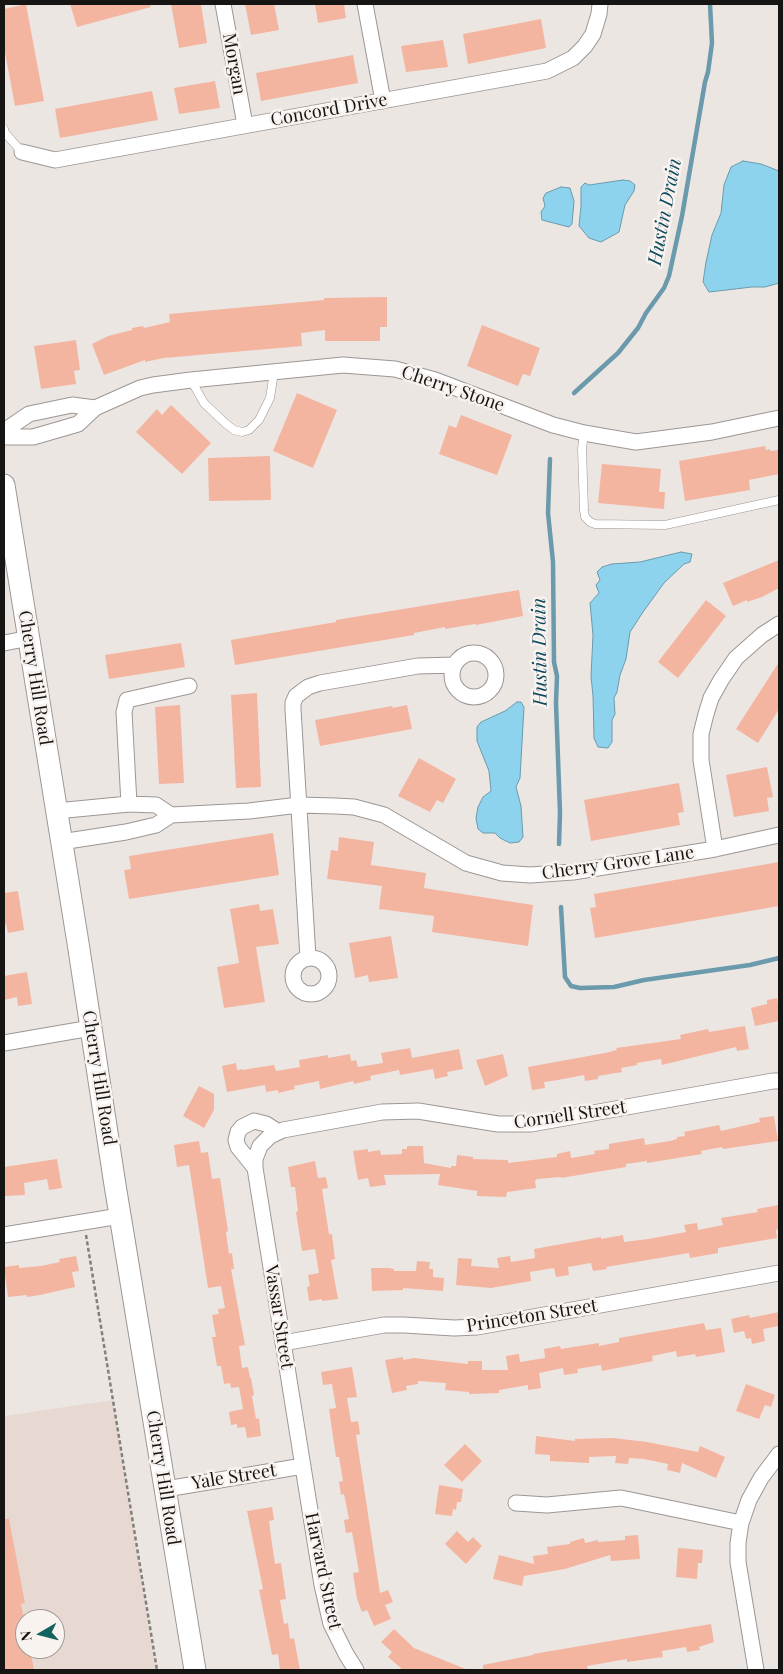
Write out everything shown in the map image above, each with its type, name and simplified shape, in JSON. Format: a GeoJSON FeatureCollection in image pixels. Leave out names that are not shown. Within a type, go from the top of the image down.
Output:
{"type":"FeatureCollection","features":[{"type":"Feature","properties":{"kind":"main road","name":"Cherry Hill Road"},"geometry":{"type":"LineString","coordinates":[[4,485],[30,638],[120,1216],[195,1670]]}},
{"type":"Feature","properties":{"kind":"street","name":"Morgan"},"geometry":{"type":"LineString","coordinates":[[223,4],[245,125]]}},
{"type":"Feature","properties":{"kind":"street"},"geometry":{"type":"LineString","coordinates":[[365,4],[383,101]]}},
{"type":"Feature","properties":{"kind":"street","name":"Concord Drive"},"geometry":{"type":"LineString","coordinates":[[22,152],[55,160],[532,74],[560,65],[573,58],[585,46],[593,34],[600,4]]}},
{"type":"Feature","properties":{"kind":"street","name":"Cherry Stone"},"geometry":{"type":"LineString","coordinates":[[4,437],[33,438],[78,424],[95,408],[140,388],[191,380],[342,365],[396,368],[435,380],[553,425],[584,433],[636,442],[712,432],[779,418]]}},
{"type":"Feature","properties":{"kind":"street"},"geometry":{"type":"LineString","coordinates":[[4,431],[29,414],[72,405],[95,408]]}},
{"type":"Feature","properties":{"kind":"street"},"geometry":{"type":"LineString","coordinates":[[714,848],[701,760],[702,734],[706,714],[711,698],[736,658],[762,635],[779,624]]}},
{"type":"Feature","properties":{"kind":"street"},"geometry":{"type":"LineString","coordinates":[[4,643],[30,638]]}},
{"type":"Feature","properties":{"kind":"street"},"geometry":{"type":"LineString","coordinates":[[308,958],[293,703],[300,691],[320,683],[418,666],[454,665]]}},
{"type":"Feature","properties":{"kind":"street"},"geometry":{"type":"LineString","coordinates":[[129,804],[124,712],[127,700],[189,686]]}},
{"type":"Feature","properties":{"kind":"street","name":"Cherry Grove Lane"},"geometry":{"type":"LineString","coordinates":[[56,810],[129,804],[156,805],[171,815]]}},
{"type":"Feature","properties":{"kind":"street","name":"Cherry Grove Lane"},"geometry":{"type":"LineString","coordinates":[[61,842],[126,832],[156,825],[171,815],[249,811],[299,805],[354,807],[384,815],[466,863],[502,873],[540,875],[574,872],[779,835]]}},
{"type":"Feature","properties":{"kind":"street"},"geometry":{"type":"LineString","coordinates":[[4,1043],[91,1028]]}},
{"type":"Feature","properties":{"kind":"street","name":"Cornell Street"},"geometry":{"type":"LineString","coordinates":[[265,1140],[277,1131],[400,1111],[418,1111],[498,1124],[531,1124],[777,1078]]}},
{"type":"Feature","properties":{"kind":"street","name":"Vassar Street"},"geometry":{"type":"LineString","coordinates":[[255,1168],[238,1147],[236,1140],[242,1127],[254,1121],[266,1124],[277,1131]]}},
{"type":"Feature","properties":{"kind":"street","name":"Vassar Street"},"geometry":{"type":"LineString","coordinates":[[265,1140],[260,1146],[255,1159],[255,1168],[303,1466]]}},
{"type":"Feature","properties":{"kind":"street"},"geometry":{"type":"LineString","coordinates":[[4,1235],[120,1216]]}},
{"type":"Feature","properties":{"kind":"street","name":"Princeton Street"},"geometry":{"type":"LineString","coordinates":[[283,1343],[384,1325],[477,1327],[779,1273]]}},
{"type":"Feature","properties":{"kind":"street"},"geometry":{"type":"LineString","coordinates":[[756,1670],[738,1562],[738,1543],[741,1522],[749,1500],[760,1478],[779,1454]]}},
{"type":"Feature","properties":{"kind":"street","name":"Yale Street"},"geometry":{"type":"LineString","coordinates":[[166,1489],[303,1466]]}},
{"type":"Feature","properties":{"kind":"street","name":"Harvard Street"},"geometry":{"type":"LineString","coordinates":[[303,1466],[322,1585],[331,1624],[356,1670]]}},
{"type":"Feature","properties":{"kind":"street"},"geometry":{"type":"LineString","coordinates":[[516,1503],[548,1505],[621,1498],[741,1522]]}},
{"type":"Feature","properties":{"kind":"lane"},"geometry":{"type":"LineString","coordinates":[[4,129],[5,133],[22,152]]}},
{"type":"Feature","properties":{"kind":"lane"},"geometry":{"type":"LineString","coordinates":[[191,380],[204,403],[234,430],[242,432],[249,430],[259,420],[270,398],[274,372]]}},
{"type":"Feature","properties":{"kind":"lane"},"geometry":{"type":"LineString","coordinates":[[584,433],[582,449],[584,510],[585,517],[595,524],[665,525],[779,500]]}},
{"type":"Feature","properties":{"kind":"path"},"geometry":{"type":"LineString","coordinates":[[86,1233],[157,1670]]}},
{"type":"Feature","properties":{"kind":"shaded area"},"geometry":{"type":"Polygon","coordinates":[[[113,1400],[156,1670],[4,1670],[4,1416],[113,1400]]]}},
{"type":"Feature","properties":{"kind":"water"},"geometry":{"type":"Polygon","coordinates":[[[743,161],[761,164],[779,171],[779,283],[765,287],[709,292],[703,282],[712,235],[721,213],[724,185],[731,167],[743,161]]]}},
{"type":"Feature","properties":{"kind":"water"},"geometry":{"type":"Polygon","coordinates":[[[623,180],[630,181],[635,185],[634,191],[625,205],[619,232],[601,242],[589,238],[579,226],[581,187],[585,183],[589,185],[623,180]]]}},
{"type":"Feature","properties":{"kind":"water"},"geometry":{"type":"Polygon","coordinates":[[[561,187],[570,188],[574,201],[572,224],[569,227],[542,220],[541,212],[545,206],[543,198],[546,193],[561,187]]]}},
{"type":"Feature","properties":{"kind":"water"},"geometry":{"type":"Polygon","coordinates":[[[681,552],[692,554],[690,562],[684,564],[664,583],[630,632],[626,659],[614,698],[615,714],[612,720],[612,742],[608,748],[598,747],[594,738],[591,676],[593,635],[590,603],[599,593],[596,585],[600,580],[597,572],[602,567],[612,564],[640,562],[681,552]]]}},
{"type":"Feature","properties":{"kind":"water"},"geometry":{"type":"Polygon","coordinates":[[[517,702],[521,702],[524,707],[520,778],[516,787],[521,806],[523,837],[519,842],[510,843],[495,833],[483,833],[478,829],[476,818],[478,807],[483,797],[491,791],[489,771],[477,741],[477,727],[481,722],[505,711],[517,702]]]}},
{"type":"Feature","properties":{"kind":"building"},"geometry":{"type":"Polygon","coordinates":[[[26,4],[44,101],[15,106],[4,47],[4,9],[26,4]]]}},
{"type":"Feature","properties":{"kind":"building"},"geometry":{"type":"Polygon","coordinates":[[[70,4],[150,4],[151,7],[77,27],[70,4]]]}},
{"type":"Feature","properties":{"kind":"building"},"geometry":{"type":"Polygon","coordinates":[[[171,4],[201,4],[207,43],[179,48],[171,4]]]}},
{"type":"Feature","properties":{"kind":"building"},"geometry":{"type":"Polygon","coordinates":[[[245,4],[274,4],[279,30],[251,35],[245,4]]]}},
{"type":"Feature","properties":{"kind":"building"},"geometry":{"type":"Polygon","coordinates":[[[315,4],[344,4],[346,18],[318,23],[315,4]]]}},
{"type":"Feature","properties":{"kind":"building"},"geometry":{"type":"Polygon","coordinates":[[[541,19],[546,48],[468,64],[463,34],[541,19]]]}},
{"type":"Feature","properties":{"kind":"building"},"geometry":{"type":"Polygon","coordinates":[[[443,40],[448,67],[406,72],[401,46],[443,40]]]}},
{"type":"Feature","properties":{"kind":"building"},"geometry":{"type":"Polygon","coordinates":[[[353,55],[358,83],[261,101],[256,73],[353,55]]]}},
{"type":"Feature","properties":{"kind":"building"},"geometry":{"type":"Polygon","coordinates":[[[215,81],[220,108],[179,114],[174,88],[215,81]]]}},
{"type":"Feature","properties":{"kind":"building"},"geometry":{"type":"Polygon","coordinates":[[[152,91],[158,120],[60,138],[55,109],[152,91]]]}},
{"type":"Feature","properties":{"kind":"building"},"geometry":{"type":"Polygon","coordinates":[[[387,297],[387,327],[380,327],[380,341],[325,341],[325,330],[301,333],[302,346],[164,358],[145,362],[145,360],[104,375],[92,344],[108,336],[132,330],[132,328],[143,326],[144,328],[170,322],[169,314],[324,300],[324,298],[387,297]]]}},
{"type":"Feature","properties":{"kind":"building"},"geometry":{"type":"Polygon","coordinates":[[[482,325],[540,348],[530,376],[523,374],[518,386],[467,366],[482,325]]]}},
{"type":"Feature","properties":{"kind":"building"},"geometry":{"type":"Polygon","coordinates":[[[76,340],[80,370],[74,371],[76,384],[41,389],[34,346],[76,340]]]}},
{"type":"Feature","properties":{"kind":"building"},"geometry":{"type":"Polygon","coordinates":[[[297,393],[337,410],[313,468],[273,451],[297,393]]]}},
{"type":"Feature","properties":{"kind":"building"},"geometry":{"type":"Polygon","coordinates":[[[171,405],[211,443],[182,474],[136,432],[157,409],[162,415],[171,405]]]}},
{"type":"Feature","properties":{"kind":"building"},"geometry":{"type":"Polygon","coordinates":[[[461,415],[512,435],[497,475],[439,454],[449,425],[456,428],[461,415]]]}},
{"type":"Feature","properties":{"kind":"building"},"geometry":{"type":"Polygon","coordinates":[[[765,446],[766,450],[778,450],[779,474],[749,480],[750,490],[685,501],[679,461],[765,446]]]}},
{"type":"Feature","properties":{"kind":"building"},"geometry":{"type":"Polygon","coordinates":[[[270,456],[271,500],[209,501],[208,458],[270,456]]]}},
{"type":"Feature","properties":{"kind":"building"},"geometry":{"type":"Polygon","coordinates":[[[602,464],[661,469],[659,492],[665,492],[664,509],[598,503],[602,464]]]}},
{"type":"Feature","properties":{"kind":"building"},"geometry":{"type":"Polygon","coordinates":[[[779,560],[779,588],[762,597],[747,602],[747,600],[733,606],[723,583],[779,560]]]}},
{"type":"Feature","properties":{"kind":"building"},"geometry":{"type":"Polygon","coordinates":[[[519,590],[523,616],[476,625],[445,629],[445,627],[414,633],[414,635],[235,665],[231,640],[336,622],[336,620],[519,590]]]}},
{"type":"Feature","properties":{"kind":"building"},"geometry":{"type":"Polygon","coordinates":[[[706,600],[726,616],[678,678],[658,662],[706,600]]]}},
{"type":"Feature","properties":{"kind":"building"},"geometry":{"type":"Polygon","coordinates":[[[181,643],[185,667],[109,679],[105,655],[181,643]]]}},
{"type":"Feature","properties":{"kind":"building"},"geometry":{"type":"Polygon","coordinates":[[[779,662],[779,709],[758,743],[736,729],[779,662]]]}},
{"type":"Feature","properties":{"kind":"building"},"geometry":{"type":"Polygon","coordinates":[[[257,693],[261,787],[236,788],[231,695],[257,693]]]}},
{"type":"Feature","properties":{"kind":"building"},"geometry":{"type":"Polygon","coordinates":[[[180,705],[184,783],[159,784],[155,707],[180,705]]]}},
{"type":"Feature","properties":{"kind":"building"},"geometry":{"type":"Polygon","coordinates":[[[407,705],[412,729],[320,746],[315,720],[407,705]]]}},
{"type":"Feature","properties":{"kind":"building"},"geometry":{"type":"Polygon","coordinates":[[[419,758],[456,779],[443,803],[437,800],[430,812],[398,796],[419,758]]]}},
{"type":"Feature","properties":{"kind":"building"},"geometry":{"type":"Polygon","coordinates":[[[767,767],[773,797],[767,798],[769,811],[734,817],[726,775],[767,767]]]}},
{"type":"Feature","properties":{"kind":"building"},"geometry":{"type":"Polygon","coordinates":[[[679,783],[684,812],[678,813],[680,825],[591,841],[584,800],[679,783]]]}},
{"type":"Feature","properties":{"kind":"building"},"geometry":{"type":"Polygon","coordinates":[[[273,833],[279,875],[129,899],[124,870],[131,869],[129,856],[273,833]]]}},
{"type":"Feature","properties":{"kind":"building"},"geometry":{"type":"Polygon","coordinates":[[[339,837],[374,842],[371,865],[426,873],[424,888],[533,905],[528,946],[432,932],[434,916],[379,909],[382,886],[327,879],[331,850],[338,851],[339,837]]]}},
{"type":"Feature","properties":{"kind":"building"},"geometry":{"type":"Polygon","coordinates":[[[779,862],[779,906],[595,938],[590,908],[596,907],[594,894],[779,862]]]}},
{"type":"Feature","properties":{"kind":"building"},"geometry":{"type":"Polygon","coordinates":[[[18,891],[24,930],[8,933],[6,924],[4,924],[4,893],[18,891]]]}},
{"type":"Feature","properties":{"kind":"building"},"geometry":{"type":"Polygon","coordinates":[[[259,904],[260,911],[273,909],[279,944],[256,947],[265,1002],[224,1008],[217,967],[239,963],[230,909],[259,904]]]}},
{"type":"Feature","properties":{"kind":"building"},"geometry":{"type":"Polygon","coordinates":[[[391,936],[398,978],[369,982],[368,975],[355,978],[349,943],[391,936]]]}},
{"type":"Feature","properties":{"kind":"building"},"geometry":{"type":"Polygon","coordinates":[[[27,972],[32,1004],[18,1006],[17,997],[4,1000],[4,976],[27,972]]]}},
{"type":"Feature","properties":{"kind":"building"},"geometry":{"type":"Polygon","coordinates":[[[777,998],[779,1021],[755,1026],[751,1008],[767,1004],[767,1000],[777,998]]]}},
{"type":"Feature","properties":{"kind":"building"},"geometry":{"type":"Polygon","coordinates":[[[745,1026],[749,1049],[737,1051],[736,1047],[662,1065],[661,1059],[637,1063],[637,1065],[621,1068],[622,1072],[598,1076],[598,1079],[585,1081],[584,1075],[544,1082],[545,1088],[532,1090],[528,1067],[605,1053],[617,1050],[616,1048],[681,1039],[680,1035],[708,1029],[709,1032],[745,1026]]]}},
{"type":"Feature","properties":{"kind":"building"},"geometry":{"type":"Polygon","coordinates":[[[410,1048],[412,1058],[459,1049],[463,1069],[447,1072],[448,1076],[435,1079],[433,1069],[400,1075],[399,1070],[370,1076],[371,1080],[354,1084],[353,1081],[320,1089],[319,1081],[294,1086],[295,1089],[278,1093],[278,1090],[266,1092],[265,1085],[227,1092],[222,1066],[236,1063],[237,1070],[242,1070],[274,1065],[276,1071],[300,1067],[299,1060],[328,1055],[328,1058],[350,1054],[351,1061],[356,1060],[358,1067],[383,1063],[381,1053],[410,1048]]]}},
{"type":"Feature","properties":{"kind":"building"},"geometry":{"type":"Polygon","coordinates":[[[503,1054],[508,1076],[485,1086],[476,1060],[503,1054]]]}},
{"type":"Feature","properties":{"kind":"building"},"geometry":{"type":"Polygon","coordinates":[[[199,1086],[214,1094],[214,1110],[204,1128],[183,1116],[199,1086]]]}},
{"type":"Feature","properties":{"kind":"building"},"geometry":{"type":"Polygon","coordinates":[[[774,1116],[778,1141],[723,1149],[722,1147],[701,1151],[702,1154],[647,1163],[647,1161],[626,1164],[626,1167],[561,1178],[537,1179],[535,1181],[536,1188],[507,1192],[506,1197],[477,1196],[477,1191],[438,1185],[440,1174],[384,1175],[386,1185],[370,1187],[368,1178],[358,1180],[353,1151],[368,1149],[368,1152],[380,1150],[381,1155],[402,1154],[402,1149],[407,1149],[407,1146],[423,1146],[424,1163],[451,1168],[451,1166],[456,1166],[457,1155],[473,1157],[473,1159],[508,1160],[508,1163],[557,1157],[557,1154],[570,1151],[571,1158],[595,1154],[594,1151],[609,1149],[609,1144],[644,1138],[645,1145],[670,1141],[677,1139],[677,1137],[685,1136],[684,1132],[719,1125],[721,1131],[760,1122],[759,1118],[774,1116]]]}},
{"type":"Feature","properties":{"kind":"building"},"geometry":{"type":"Polygon","coordinates":[[[199,1141],[201,1153],[208,1152],[212,1179],[220,1178],[228,1231],[226,1232],[229,1254],[232,1253],[234,1269],[231,1269],[245,1345],[239,1346],[242,1368],[248,1367],[254,1395],[252,1396],[256,1419],[259,1418],[261,1436],[247,1438],[245,1427],[237,1428],[237,1424],[231,1425],[229,1412],[243,1409],[239,1387],[231,1388],[230,1383],[224,1384],[221,1366],[217,1366],[212,1337],[216,1337],[212,1315],[219,1314],[218,1309],[225,1308],[221,1286],[208,1288],[189,1165],[177,1167],[174,1145],[199,1141]]]}},
{"type":"Feature","properties":{"kind":"building"},"geometry":{"type":"Polygon","coordinates":[[[57,1159],[62,1188],[49,1190],[47,1179],[24,1183],[25,1195],[4,1196],[4,1167],[57,1159]]]}},
{"type":"Feature","properties":{"kind":"building"},"geometry":{"type":"Polygon","coordinates":[[[315,1161],[318,1178],[326,1177],[328,1188],[322,1189],[329,1234],[332,1234],[335,1259],[331,1260],[338,1299],[322,1301],[322,1299],[309,1301],[307,1287],[310,1286],[308,1275],[319,1273],[315,1249],[302,1251],[296,1212],[298,1211],[295,1187],[291,1187],[288,1167],[315,1161]]]}},
{"type":"Feature","properties":{"kind":"building"},"geometry":{"type":"Polygon","coordinates":[[[779,1205],[777,1238],[718,1248],[718,1253],[690,1258],[689,1253],[606,1267],[607,1269],[593,1271],[591,1263],[568,1267],[569,1275],[556,1277],[554,1268],[530,1272],[531,1281],[491,1288],[456,1285],[458,1258],[472,1259],[471,1266],[499,1268],[497,1258],[510,1256],[511,1262],[535,1258],[534,1249],[623,1235],[624,1242],[648,1239],[686,1232],[684,1225],[697,1223],[698,1230],[723,1225],[721,1218],[758,1212],[757,1209],[779,1205]]]}},
{"type":"Feature","properties":{"kind":"building"},"geometry":{"type":"Polygon","coordinates":[[[76,1256],[79,1271],[72,1272],[75,1287],[27,1297],[27,1295],[8,1297],[4,1267],[19,1265],[19,1268],[41,1266],[60,1262],[59,1259],[76,1256]]]}},
{"type":"Feature","properties":{"kind":"building"},"geometry":{"type":"Polygon","coordinates":[[[417,1261],[430,1262],[429,1269],[433,1269],[433,1277],[444,1278],[443,1291],[403,1288],[403,1290],[372,1291],[371,1268],[416,1271],[417,1261]]]}},
{"type":"Feature","properties":{"kind":"building"},"geometry":{"type":"Polygon","coordinates":[[[779,1312],[779,1326],[763,1329],[765,1341],[752,1344],[751,1338],[746,1339],[744,1331],[734,1333],[731,1319],[749,1315],[750,1318],[779,1312]]]}},
{"type":"Feature","properties":{"kind":"building"},"geometry":{"type":"Polygon","coordinates":[[[704,1323],[706,1330],[721,1328],[725,1352],[696,1357],[695,1354],[677,1357],[676,1351],[652,1356],[653,1361],[602,1371],[601,1365],[577,1369],[578,1373],[564,1375],[563,1368],[539,1373],[541,1388],[528,1390],[528,1385],[499,1390],[499,1393],[469,1394],[469,1392],[445,1390],[446,1383],[418,1381],[418,1384],[406,1386],[407,1390],[392,1393],[385,1360],[403,1357],[403,1360],[414,1358],[468,1364],[468,1361],[482,1361],[482,1370],[508,1370],[506,1356],[519,1354],[520,1362],[545,1358],[544,1349],[560,1346],[561,1349],[599,1343],[599,1346],[619,1342],[619,1338],[704,1323]]]}},
{"type":"Feature","properties":{"kind":"building"},"geometry":{"type":"Polygon","coordinates":[[[352,1367],[357,1397],[347,1398],[351,1422],[358,1421],[360,1434],[356,1435],[380,1593],[388,1590],[393,1602],[385,1605],[391,1619],[374,1626],[367,1610],[362,1612],[357,1599],[353,1573],[359,1572],[352,1532],[346,1533],[344,1520],[349,1519],[344,1494],[341,1495],[339,1482],[343,1481],[339,1457],[336,1457],[329,1409],[336,1408],[332,1384],[323,1385],[321,1372],[352,1367]]]}},
{"type":"Feature","properties":{"kind":"building"},"geometry":{"type":"Polygon","coordinates":[[[746,1384],[775,1395],[771,1407],[765,1405],[759,1419],[736,1411],[746,1384]]]}},
{"type":"Feature","properties":{"kind":"building"},"geometry":{"type":"Polygon","coordinates":[[[536,1436],[575,1441],[575,1439],[613,1438],[647,1442],[698,1452],[700,1446],[725,1457],[716,1478],[682,1463],[680,1473],[667,1470],[668,1464],[644,1459],[629,1458],[628,1464],[615,1463],[616,1456],[589,1457],[589,1463],[550,1461],[550,1455],[535,1454],[536,1436]]]}},
{"type":"Feature","properties":{"kind":"building"},"geometry":{"type":"Polygon","coordinates":[[[465,1444],[482,1461],[462,1482],[444,1465],[465,1444]]]}},
{"type":"Feature","properties":{"kind":"building"},"geometry":{"type":"Polygon","coordinates":[[[439,1485],[463,1489],[461,1502],[457,1502],[456,1510],[453,1509],[452,1516],[435,1514],[439,1485]]]}},
{"type":"Feature","properties":{"kind":"building"},"geometry":{"type":"Polygon","coordinates":[[[272,1507],[274,1520],[269,1521],[275,1564],[281,1563],[286,1599],[280,1600],[284,1624],[288,1623],[290,1639],[294,1638],[300,1670],[280,1670],[278,1654],[272,1655],[259,1590],[263,1589],[247,1511],[272,1507]]]}},
{"type":"Feature","properties":{"kind":"building"},"geometry":{"type":"Polygon","coordinates":[[[4,1519],[9,1519],[25,1603],[21,1604],[22,1609],[15,1609],[15,1659],[32,1659],[34,1670],[4,1670],[4,1519]]]}},
{"type":"Feature","properties":{"kind":"building"},"geometry":{"type":"Polygon","coordinates":[[[457,1531],[468,1542],[473,1537],[482,1546],[466,1564],[445,1544],[457,1531]]]}},
{"type":"Feature","properties":{"kind":"building"},"geometry":{"type":"Polygon","coordinates":[[[638,1535],[640,1559],[611,1561],[610,1555],[565,1569],[524,1576],[522,1586],[493,1579],[499,1555],[534,1564],[533,1556],[548,1554],[547,1547],[570,1544],[570,1542],[584,1538],[585,1543],[598,1540],[598,1542],[625,1540],[625,1536],[638,1535]]]}},
{"type":"Feature","properties":{"kind":"building"},"geometry":{"type":"Polygon","coordinates":[[[678,1548],[703,1550],[702,1563],[698,1563],[697,1579],[676,1577],[678,1548]]]}},
{"type":"Feature","properties":{"kind":"building"},"geometry":{"type":"Polygon","coordinates":[[[711,1624],[714,1642],[699,1647],[700,1650],[687,1652],[686,1647],[662,1651],[663,1657],[627,1662],[627,1659],[587,1666],[588,1670],[483,1670],[483,1665],[533,1654],[711,1624]]]}},
{"type":"Feature","properties":{"kind":"building"},"geometry":{"type":"Polygon","coordinates":[[[394,1629],[414,1648],[468,1670],[403,1670],[388,1657],[392,1652],[381,1642],[394,1629]]]}},
{"type":"Feature","properties":{"kind":"waterway","name":"Hustin Drain"},"geometry":{"type":"LineString","coordinates":[[574,393],[618,353],[638,328],[664,288],[669,276],[682,216],[708,72],[712,43],[710,4]]}},
{"type":"Feature","properties":{"kind":"waterway","name":"Hustin Drain"},"geometry":{"type":"LineString","coordinates":[[550,459],[548,513],[553,562],[554,662],[557,676],[559,844]]}},
{"type":"Feature","properties":{"kind":"waterway","name":"Hustin Drain"},"geometry":{"type":"LineString","coordinates":[[561,907],[565,977],[571,986],[580,988],[614,987],[644,980],[750,965],[779,958]]}}]}
